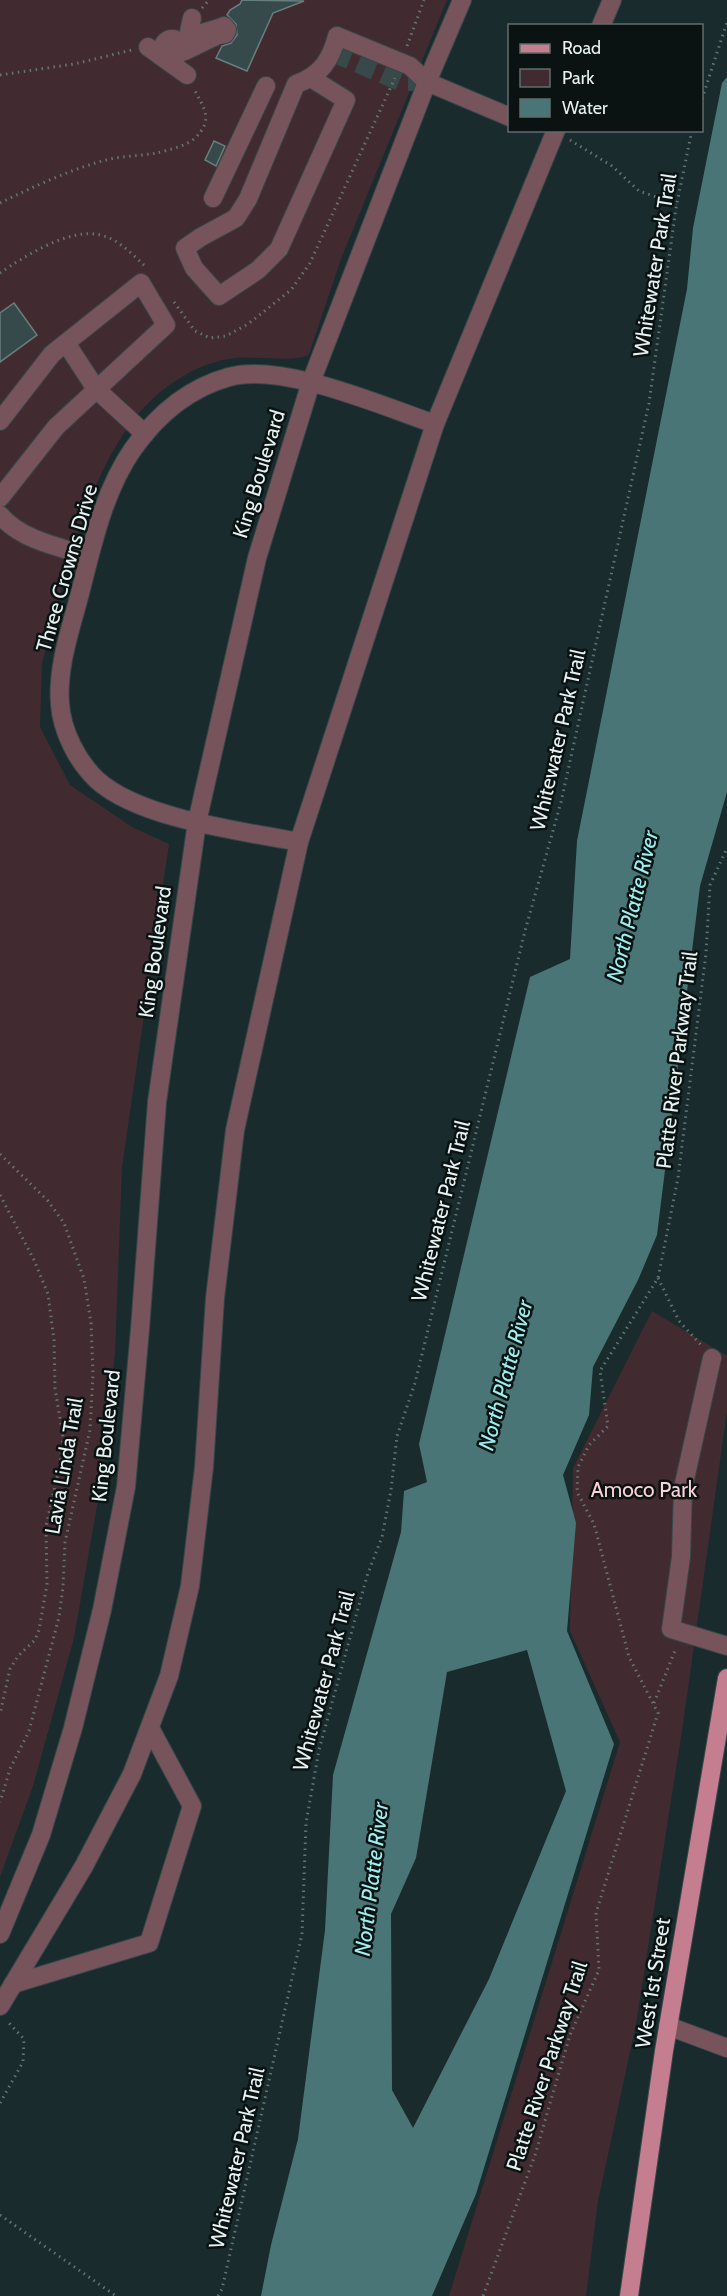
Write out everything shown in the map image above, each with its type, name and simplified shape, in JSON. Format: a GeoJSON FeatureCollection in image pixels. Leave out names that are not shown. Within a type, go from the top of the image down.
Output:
{"type":"FeatureCollection","features":[{"type":"Feature","properties":{"kind":"main road","name":"West 1st Street"},"geometry":{"type":"LineString","coordinates":[[629,2296],[668,2026],[727,1678]]}},
{"type":"Feature","properties":{"kind":"street","name":"King Boulevard"},"geometry":{"type":"LineString","coordinates":[[0,1935],[41,1835],[73,1728],[102,1610],[126,1487],[157,1102],[197,822],[257,558],[311,382],[427,82],[462,0]]}},
{"type":"Feature","properties":{"kind":"street"},"geometry":{"type":"LineString","coordinates":[[602,24],[612,0]]}},
{"type":"Feature","properties":{"kind":"street"},"geometry":{"type":"LineString","coordinates":[[192,18],[189,32],[192,36],[224,26],[227,30],[225,34],[187,50],[215,52]]}},
{"type":"Feature","properties":{"kind":"street"},"geometry":{"type":"LineString","coordinates":[[311,78],[346,100],[279,249],[258,270],[219,296],[194,268],[185,248],[236,218],[248,199],[296,84],[311,78],[321,70],[333,53],[337,36],[410,66],[427,82],[508,116]]}},
{"type":"Feature","properties":{"kind":"street"},"geometry":{"type":"LineString","coordinates":[[148,47],[187,75]]}},
{"type":"Feature","properties":{"kind":"street"},"geometry":{"type":"LineString","coordinates":[[213,198],[266,86]]}},
{"type":"Feature","properties":{"kind":"street"},"geometry":{"type":"LineString","coordinates":[[0,2006],[84,1866],[132,1774],[169,1676],[190,1586],[204,1467],[215,1298],[235,1130],[299,842],[435,424],[551,132]]}},
{"type":"Feature","properties":{"kind":"street"},"geometry":{"type":"LineString","coordinates":[[0,421],[52,354],[141,283],[166,325],[56,427],[0,498]]}},
{"type":"Feature","properties":{"kind":"street"},"geometry":{"type":"LineString","coordinates":[[66,343],[96,389],[145,434]]}},
{"type":"Feature","properties":{"kind":"street","name":"Three Crowns Drive"},"geometry":{"type":"LineString","coordinates":[[299,842],[197,822],[134,804],[114,794],[96,779],[80,759],[69,737],[60,706],[59,682],[64,654],[109,493],[133,448],[167,411],[182,398],[207,384],[229,377],[257,373],[311,382],[435,424]]}},
{"type":"Feature","properties":{"kind":"street"},"geometry":{"type":"LineString","coordinates":[[0,515],[9,526],[40,541],[90,556]]}},
{"type":"Feature","properties":{"kind":"street"},"geometry":{"type":"LineString","coordinates":[[712,1358],[683,1488],[681,1557],[671,1629],[727,1646]]}},
{"type":"Feature","properties":{"kind":"street"},"geometry":{"type":"LineString","coordinates":[[13,1984],[149,1943],[192,1806],[150,1728]]}},
{"type":"Feature","properties":{"kind":"street"},"geometry":{"type":"LineString","coordinates":[[668,2026],[727,2048]]}},
{"type":"Feature","properties":{"kind":"path"},"geometry":{"type":"LineString","coordinates":[[192,18],[209,0]]}},
{"type":"Feature","properties":{"kind":"path"},"geometry":{"type":"LineString","coordinates":[[703,96],[727,22]]}},
{"type":"Feature","properties":{"kind":"path"},"geometry":{"type":"LineString","coordinates":[[0,75],[74,64],[148,47]]}},
{"type":"Feature","properties":{"kind":"path"},"geometry":{"type":"LineString","coordinates":[[0,203],[28,189],[94,164],[164,151],[192,141],[203,128],[206,116],[205,109],[187,75]]}},
{"type":"Feature","properties":{"kind":"path"},"geometry":{"type":"LineString","coordinates":[[551,132],[572,141],[612,166],[639,191],[677,204]]}},
{"type":"Feature","properties":{"kind":"path","name":"Whitewater Park Trail"},"geometry":{"type":"LineString","coordinates":[[218,2296],[222,2289],[272,2076],[302,1934],[306,1823],[319,1750],[367,1576],[382,1537],[392,1490],[397,1436],[415,1383],[525,931],[561,802],[649,403],[677,204],[692,132]]}},
{"type":"Feature","properties":{"kind":"path","name":"Platte River Parkway Trail"},"geometry":{"type":"LineString","coordinates":[[483,2295],[535,2155],[570,2035],[599,1970],[596,1913],[658,1713],[629,1657],[594,1524],[577,1492],[578,1467],[589,1445],[608,1426],[600,1371],[658,1278],[678,1178],[706,953],[710,885],[727,848]]}},
{"type":"Feature","properties":{"kind":"path","name":"Lavia Linda Trail"},"geometry":{"type":"LineString","coordinates":[[0,1154],[48,1201],[64,1223],[84,1279],[91,1323],[93,1374],[90,1430],[65,1542],[59,1617],[29,1731],[10,1769],[0,1802]]}},
{"type":"Feature","properties":{"kind":"path"},"geometry":{"type":"LineString","coordinates":[[0,1195],[34,1260],[48,1294],[54,1340],[56,1388],[63,1437],[60,1465],[46,1526],[47,1584],[39,1630],[35,1640],[18,1656],[10,1669],[0,1714]]}},
{"type":"Feature","properties":{"kind":"path"},"geometry":{"type":"LineString","coordinates":[[658,1278],[679,1321],[712,1358]]}},
{"type":"Feature","properties":{"kind":"path","name":"Platte River Parkway Trail"},"geometry":{"type":"LineString","coordinates":[[654,1705],[682,1633]]}},
{"type":"Feature","properties":{"kind":"path"},"geometry":{"type":"LineString","coordinates":[[0,2013],[24,2039],[23,2062],[0,2103]]}},
{"type":"Feature","properties":{"kind":"path"},"geometry":{"type":"LineString","coordinates":[[0,2215],[116,2296]]}},
{"type":"Feature","properties":{"kind":"green space"},"geometry":{"type":"Polygon","coordinates":[[[0,0],[447,0],[341,259],[309,354],[304,357],[286,359],[236,358],[205,365],[163,390],[138,414],[110,457],[95,488],[82,525],[76,534],[42,663],[40,727],[70,785],[132,827],[169,844],[122,1167],[115,1353],[101,1483],[74,1638],[33,1786],[0,1877],[0,0]]]}},
{"type":"Feature","properties":{"kind":"green space","name":"Amoco Park"},"geometry":{"type":"Polygon","coordinates":[[[652,1311],[727,1356],[727,1411],[683,1724],[636,2024],[598,2201],[586,2296],[449,2296],[620,1742],[570,1631],[573,1468],[652,1311]]]}},
{"type":"Feature","properties":{"kind":"water","name":"North Platte River"},"geometry":{"type":"Polygon","coordinates":[[[727,77],[727,792],[700,886],[657,1235],[638,1280],[593,1367],[589,1415],[563,1475],[576,1523],[567,1631],[614,1744],[476,2194],[432,2296],[261,2296],[271,2245],[298,2139],[325,1930],[333,1775],[401,1532],[404,1491],[427,1482],[419,1444],[530,977],[570,959],[577,841],[687,289],[693,228],[722,83],[727,77]],[[527,1650],[447,1672],[416,1858],[391,1914],[392,2090],[413,2128],[489,1979],[566,1791],[527,1650]]]}},
{"type":"Feature","properties":{"kind":"building"},"geometry":{"type":"Polygon","coordinates":[[[242,0],[304,1],[273,13],[247,71],[216,58],[222,46],[231,43],[237,35],[236,24],[227,15],[242,0]]]}},
{"type":"Feature","properties":{"kind":"building"},"geometry":{"type":"Polygon","coordinates":[[[214,141],[225,146],[216,166],[205,160],[214,141]]]}},
{"type":"Feature","properties":{"kind":"building"},"geometry":{"type":"Polygon","coordinates":[[[14,303],[37,335],[0,362],[0,313],[14,303]]]}},
{"type":"Feature","properties":{"kind":"tunnel"},"geometry":{"type":"LineString","coordinates":[[333,53],[400,82],[427,82]]}}]}
